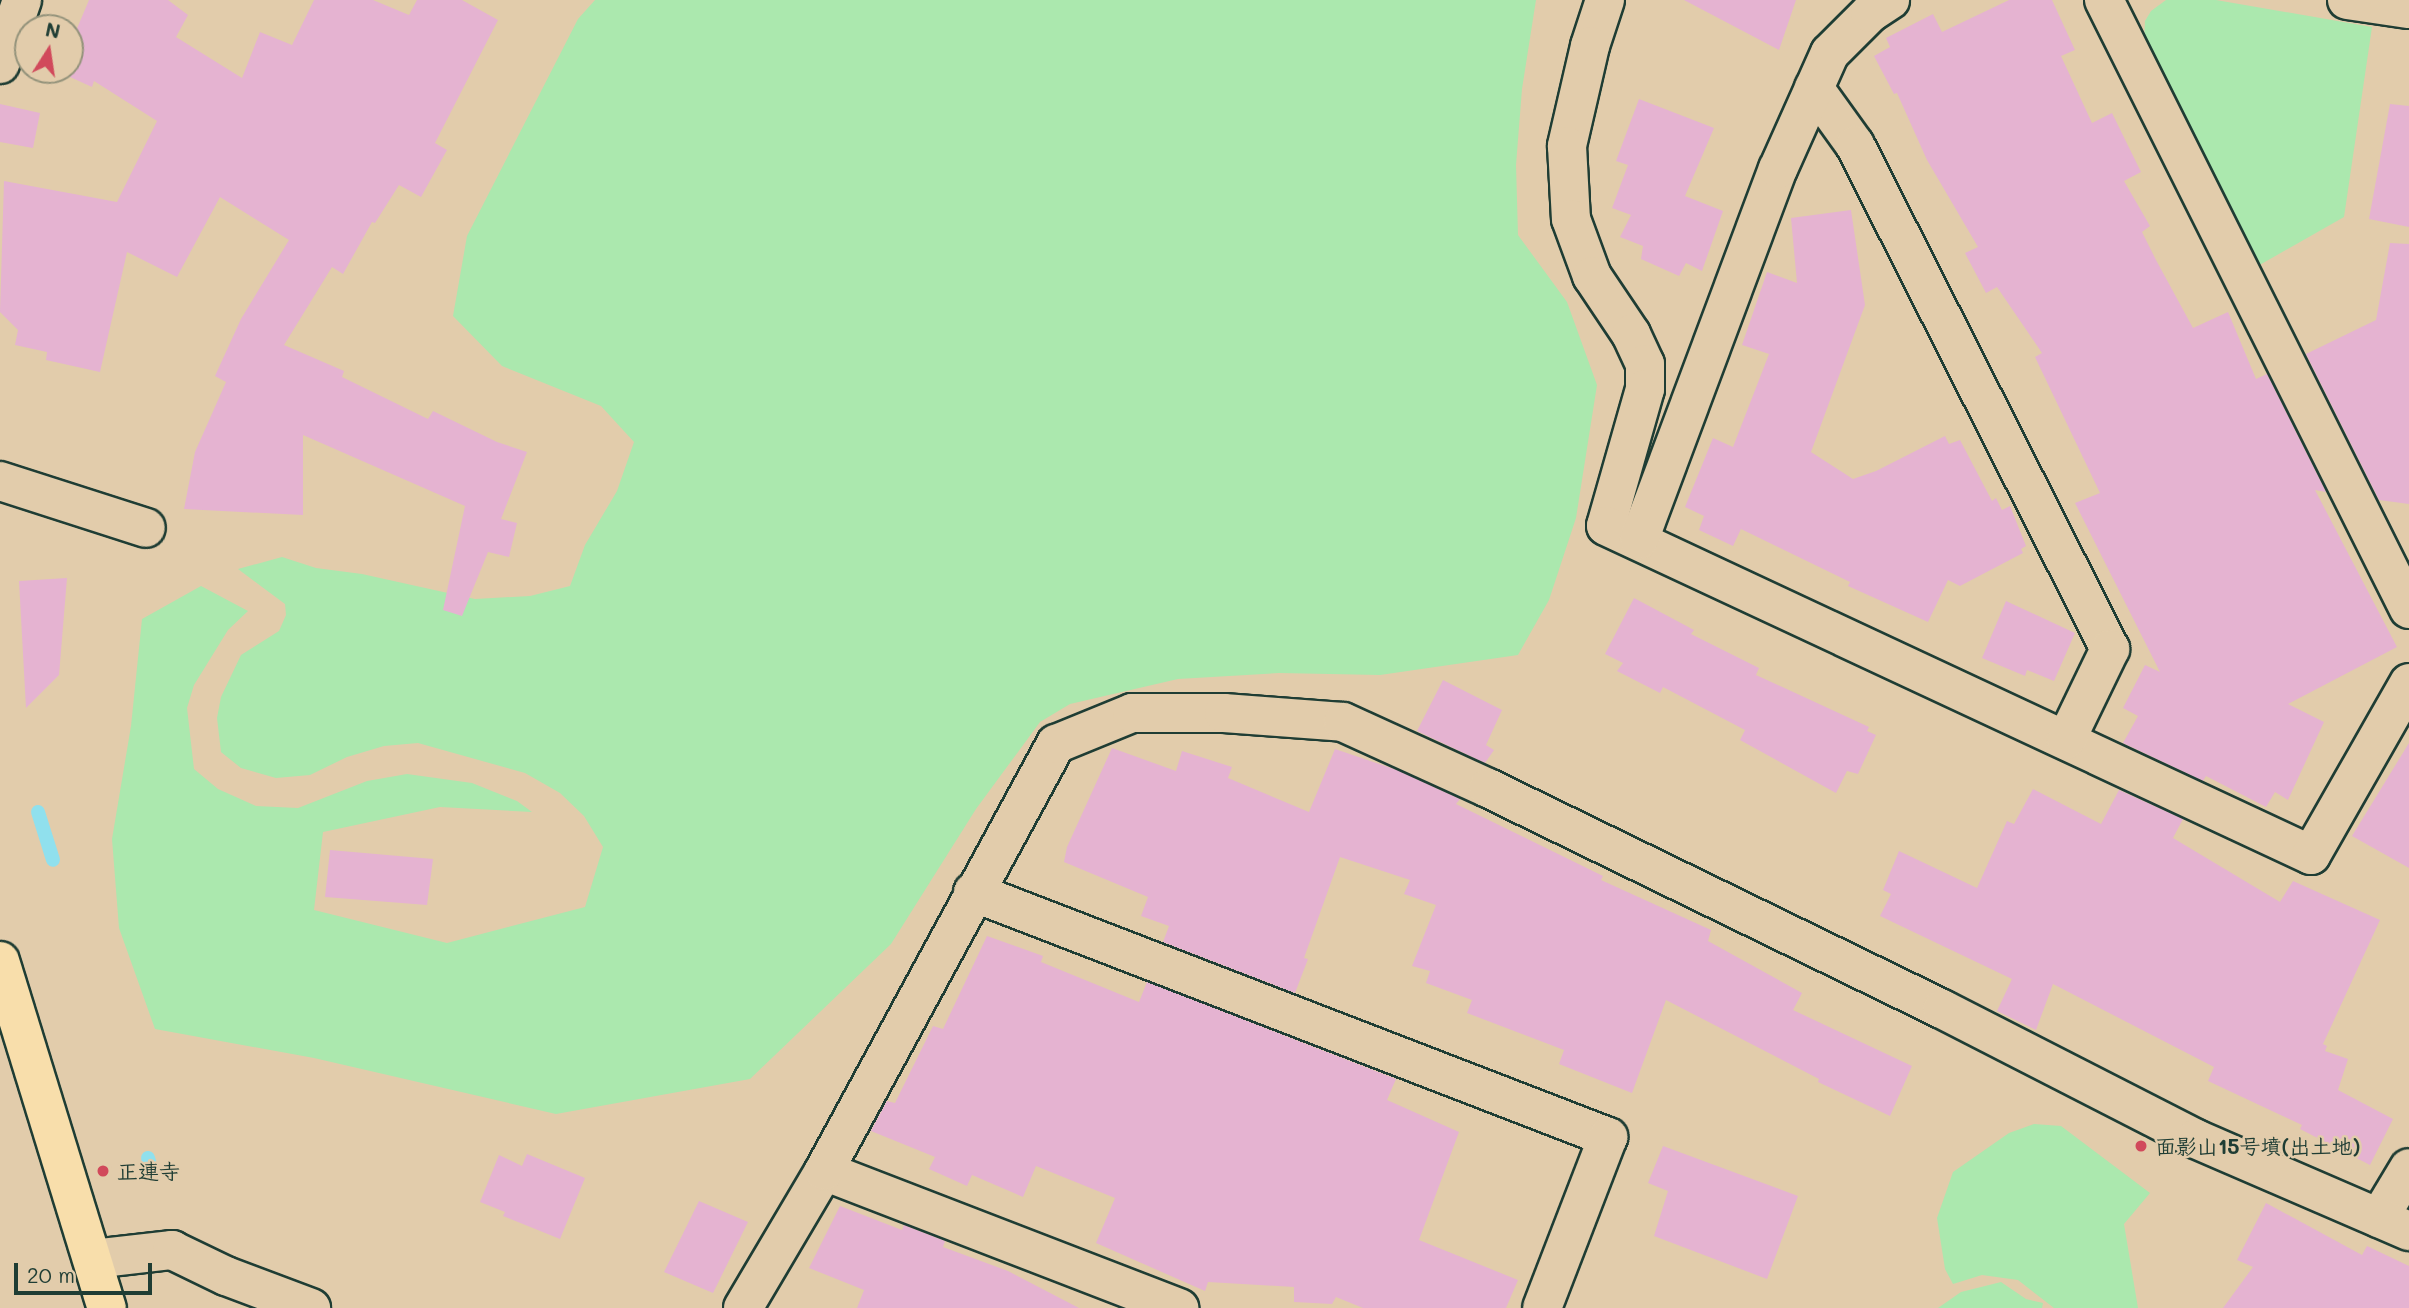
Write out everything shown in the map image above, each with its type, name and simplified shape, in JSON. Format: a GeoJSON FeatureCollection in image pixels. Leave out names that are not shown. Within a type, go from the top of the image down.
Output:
{"type":"FeatureCollection","features":[{"type":"Feature","properties":{"kind":"main road"},"geometry":{"type":"LineString","coordinates":[[0,961],[107,1308]]}},
{"type":"Feature","properties":{"kind":"street"},"geometry":{"type":"LineString","coordinates":[[0,64],[22,0]]}},
{"type":"Feature","properties":{"kind":"street"},"geometry":{"type":"LineString","coordinates":[[1605,0],[1590,46],[1567,146],[1571,219],[1592,276],[1631,334],[1645,364],[1645,389],[1606,526],[2311,855],[2409,683]]}},
{"type":"Feature","properties":{"kind":"street"},"geometry":{"type":"LineString","coordinates":[[1639,540],[1778,169],[1830,52],[1870,13],[1890,0]]}},
{"type":"Feature","properties":{"kind":"street"},"geometry":{"type":"LineString","coordinates":[[2104,0],[2409,609]]}},
{"type":"Feature","properties":{"kind":"street"},"geometry":{"type":"LineString","coordinates":[[2347,0],[2409,9]]}},
{"type":"Feature","properties":{"kind":"street"},"geometry":{"type":"LineString","coordinates":[[1814,89],[1855,145],[2110,649],[2066,740]]}},
{"type":"Feature","properties":{"kind":"street"},"geometry":{"type":"LineString","coordinates":[[0,481],[146,528]]}},
{"type":"Feature","properties":{"kind":"street"},"geometry":{"type":"LineString","coordinates":[[744,1308],[824,1171],[973,892],[1056,744],[1132,713],[1224,712],[1343,722],[1488,788],[1942,1009],[2196,1139],[2394,1225],[2409,1168]]}},
{"type":"Feature","properties":{"kind":"street"},"geometry":{"type":"LineString","coordinates":[[973,892],[1608,1137],[1542,1308]]}},
{"type":"Feature","properties":{"kind":"street"},"geometry":{"type":"LineString","coordinates":[[824,1171],[1179,1308]]}},
{"type":"Feature","properties":{"kind":"street"},"geometry":{"type":"LineString","coordinates":[[93,1259],[172,1250],[226,1276],[311,1308]]}},
{"type":"Feature","properties":{"kind":"green space"},"geometry":{"type":"Polygon","coordinates":[[[595,0],[1536,0],[1522,89],[1516,165],[1518,235],[1567,302],[1597,385],[1576,518],[1549,600],[1518,655],[1380,675],[1279,673],[1178,679],[1070,704],[1040,722],[976,809],[891,944],[750,1079],[556,1114],[314,1058],[155,1029],[119,928],[112,839],[131,726],[142,619],[201,586],[248,611],[228,630],[194,685],[187,708],[194,769],[218,789],[256,806],[298,808],[367,781],[407,774],[472,783],[517,801],[532,812],[440,807],[323,832],[314,910],[447,943],[585,907],[603,847],[584,816],[560,793],[525,773],[418,743],[384,746],[347,757],[310,775],[276,778],[241,768],[221,752],[217,718],[221,697],[241,655],[279,631],[286,615],[285,604],[238,569],[282,557],[316,568],[362,574],[475,599],[530,596],[570,586],[585,545],[617,491],[634,442],[601,406],[502,366],[453,316],[467,236],[578,19],[595,0]]]}},
{"type":"Feature","properties":{"kind":"green space"},"geometry":{"type":"Polygon","coordinates":[[[2166,0],[2216,0],[2372,27],[2344,217],[2256,267],[2144,41],[2145,21],[2151,11],[2166,0]]]}},
{"type":"Feature","properties":{"kind":"green space"},"geometry":{"type":"Polygon","coordinates":[[[2034,1124],[2061,1126],[2150,1193],[2124,1224],[2138,1308],[2054,1308],[2018,1280],[1982,1275],[1953,1284],[1945,1269],[1937,1218],[1953,1172],[2009,1133],[2034,1124]]]}},
{"type":"Feature","properties":{"kind":"green space"},"geometry":{"type":"Polygon","coordinates":[[[2001,1282],[2026,1299],[2043,1303],[2042,1308],[1938,1308],[1961,1292],[2001,1282]]]}},
{"type":"Feature","properties":{"kind":"building"},"geometry":{"type":"Polygon","coordinates":[[[89,0],[168,0],[188,15],[176,37],[242,78],[260,32],[292,45],[314,0],[373,0],[409,15],[417,0],[462,0],[498,20],[435,143],[447,150],[421,197],[399,185],[375,223],[372,222],[343,274],[332,267],[284,345],[344,371],[342,377],[428,419],[433,411],[497,442],[527,452],[501,519],[517,523],[509,557],[488,552],[462,616],[443,610],[465,506],[303,435],[303,515],[184,509],[195,452],[226,382],[215,376],[241,319],[289,240],[220,197],[177,277],[127,252],[100,372],[46,360],[47,352],[15,345],[18,330],[0,312],[4,181],[117,202],[157,121],[94,81],[92,87],[84,83],[83,14],[89,0]]]}},
{"type":"Feature","properties":{"kind":"building"},"geometry":{"type":"Polygon","coordinates":[[[1684,0],[1796,0],[1779,50],[1684,0]]]}},
{"type":"Feature","properties":{"kind":"building"},"geometry":{"type":"Polygon","coordinates":[[[2009,0],[2052,0],[2075,50],[2061,56],[2092,123],[2112,113],[2141,172],[2124,181],[2150,226],[2142,232],[2156,260],[2193,328],[2228,312],[2256,379],[2267,374],[2326,492],[2315,490],[2397,647],[2288,704],[2324,722],[2288,800],[2275,792],[2266,807],[2206,776],[2203,781],[2123,743],[2138,716],[2123,708],[2145,665],[2160,672],[2075,503],[2100,493],[2035,357],[2042,353],[1997,287],[1986,293],[1965,253],[1978,247],[1927,160],[1897,93],[1894,94],[1874,56],[1890,47],[1886,38],[1933,14],[1942,32],[2009,0]]]}},
{"type":"Feature","properties":{"kind":"building"},"geometry":{"type":"Polygon","coordinates":[[[1639,99],[1714,128],[1685,196],[1723,211],[1702,271],[1686,263],[1679,276],[1641,259],[1643,246],[1620,237],[1631,215],[1612,208],[1628,165],[1616,161],[1639,99]]]}},
{"type":"Feature","properties":{"kind":"building"},"geometry":{"type":"Polygon","coordinates":[[[0,104],[40,113],[33,148],[0,142],[0,104]]]}},
{"type":"Feature","properties":{"kind":"building"},"geometry":{"type":"Polygon","coordinates":[[[2390,104],[2409,106],[2409,227],[2369,219],[2390,104]]]}},
{"type":"Feature","properties":{"kind":"building"},"geometry":{"type":"Polygon","coordinates":[[[1851,210],[1865,305],[1811,452],[1853,479],[1876,471],[1945,436],[1949,444],[1960,440],[1992,501],[1996,498],[2002,510],[2010,506],[2026,546],[2021,549],[2023,553],[1960,586],[1948,580],[1928,622],[1848,586],[1850,582],[1741,529],[1733,546],[1699,530],[1704,516],[1685,507],[1713,438],[1733,447],[1769,354],[1742,345],[1767,272],[1797,283],[1791,218],[1851,210]]]}},
{"type":"Feature","properties":{"kind":"building"},"geometry":{"type":"Polygon","coordinates":[[[2390,243],[2409,244],[2409,504],[2379,500],[2306,354],[2376,320],[2390,243]]]}},
{"type":"Feature","properties":{"kind":"building"},"geometry":{"type":"Polygon","coordinates":[[[67,578],[59,675],[26,708],[19,581],[67,578]]]}},
{"type":"Feature","properties":{"kind":"building"},"geometry":{"type":"Polygon","coordinates":[[[1634,598],[1694,630],[1691,634],[1759,668],[1756,675],[1869,727],[1867,731],[1876,735],[1858,774],[1847,771],[1836,793],[1740,740],[1745,730],[1663,687],[1660,693],[1617,671],[1623,663],[1605,654],[1634,598]]]}},
{"type":"Feature","properties":{"kind":"building"},"geometry":{"type":"Polygon","coordinates":[[[2006,601],[2075,633],[2054,681],[2027,670],[2025,676],[1982,658],[2006,601]]]}},
{"type":"Feature","properties":{"kind":"building"},"geometry":{"type":"Polygon","coordinates":[[[1443,680],[1502,710],[1486,745],[1494,750],[1485,763],[1417,731],[1443,680]]]}},
{"type":"Feature","properties":{"kind":"building"},"geometry":{"type":"Polygon","coordinates":[[[2409,743],[2409,868],[2352,836],[2409,743]]]}},
{"type":"Feature","properties":{"kind":"building"},"geometry":{"type":"Polygon","coordinates":[[[1112,748],[1176,771],[1182,751],[1232,767],[1228,778],[1309,812],[1335,749],[1397,770],[1460,799],[1456,804],[1603,876],[1601,880],[1711,930],[1708,941],[1802,993],[1793,1010],[1912,1066],[1890,1116],[1818,1082],[1819,1079],[1666,1000],[1632,1093],[1559,1064],[1564,1050],[1467,1013],[1472,1000],[1426,983],[1430,971],[1412,966],[1436,905],[1404,894],[1410,880],[1340,857],[1304,958],[1308,959],[1295,993],[1163,942],[1169,926],[1141,916],[1148,897],[1064,862],[1067,847],[1112,748]]]}},
{"type":"Feature","properties":{"kind":"building"},"geometry":{"type":"Polygon","coordinates":[[[2033,789],[2101,824],[2119,790],[2183,819],[2173,838],[2280,902],[2293,881],[2380,920],[2323,1044],[2327,1046],[2325,1051],[2348,1059],[2338,1090],[2393,1119],[2370,1165],[2300,1129],[2302,1125],[2208,1081],[2214,1067],[2053,984],[2036,1030],[1997,1011],[2012,979],[1880,916],[1891,894],[1883,890],[1899,851],[1977,888],[2007,821],[2014,824],[2033,789]]]}},
{"type":"Feature","properties":{"kind":"building"},"geometry":{"type":"Polygon","coordinates":[[[330,850],[433,859],[427,905],[325,897],[330,850]]]}},
{"type":"Feature","properties":{"kind":"building"},"geometry":{"type":"Polygon","coordinates":[[[987,936],[1043,956],[1041,962],[1139,1002],[1147,982],[1396,1079],[1387,1100],[1459,1132],[1419,1240],[1518,1280],[1506,1308],[1363,1308],[1336,1297],[1332,1304],[1294,1302],[1294,1287],[1208,1282],[1205,1291],[1096,1243],[1115,1198],[1036,1166],[1023,1197],[972,1175],[967,1186],[929,1169],[935,1157],[871,1131],[887,1101],[895,1103],[933,1026],[943,1029],[987,936]]]}},
{"type":"Feature","properties":{"kind":"building"},"geometry":{"type":"Polygon","coordinates":[[[1663,1146],[1798,1196],[1767,1279],[1654,1236],[1668,1191],[1648,1183],[1663,1146]]]}},
{"type":"Feature","properties":{"kind":"building"},"geometry":{"type":"Polygon","coordinates":[[[527,1154],[585,1178],[560,1239],[503,1216],[505,1212],[480,1202],[499,1155],[522,1166],[527,1154]]]}},
{"type":"Feature","properties":{"kind":"building"},"geometry":{"type":"Polygon","coordinates":[[[699,1201],[748,1222],[713,1293],[664,1272],[699,1201]]]}},
{"type":"Feature","properties":{"kind":"building"},"geometry":{"type":"Polygon","coordinates":[[[2266,1203],[2362,1255],[2367,1246],[2409,1266],[2409,1308],[2223,1308],[2253,1267],[2237,1260],[2266,1203]]]}},
{"type":"Feature","properties":{"kind":"building"},"geometry":{"type":"Polygon","coordinates":[[[840,1206],[902,1230],[904,1225],[945,1241],[943,1247],[1008,1271],[1079,1308],[857,1308],[864,1290],[809,1268],[840,1206]]]}},
{"type":"Feature","properties":{"kind":"waterway"},"geometry":{"type":"LineString","coordinates":[[38,812],[53,860]]}},
{"type":"Feature","properties":{"kind":"waterway"},"geometry":{"type":"LineString","coordinates":[[148,1158],[153,1174]]}},
{"type":"Feature","properties":{"kind":"place","name":"面影山15号墳(出土地)"},"geometry":{"type":"Point","coordinates":[2141,1146]}},
{"type":"Feature","properties":{"kind":"place","name":"正連寺"},"geometry":{"type":"Point","coordinates":[103,1171]}}]}
